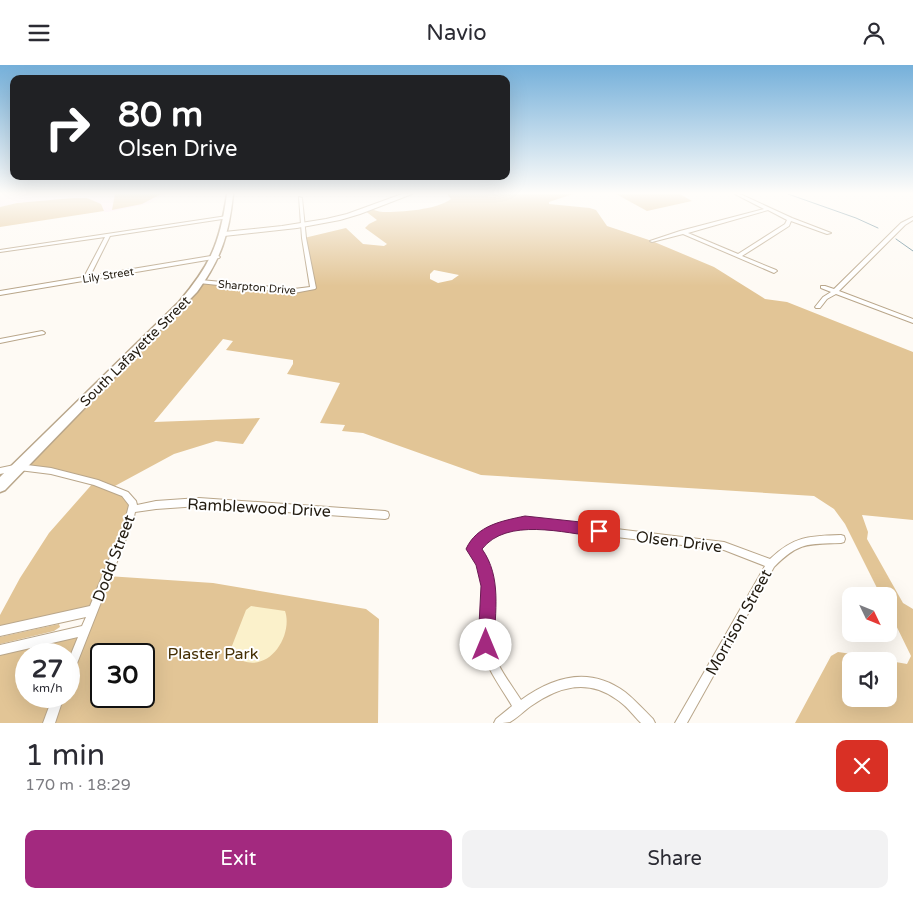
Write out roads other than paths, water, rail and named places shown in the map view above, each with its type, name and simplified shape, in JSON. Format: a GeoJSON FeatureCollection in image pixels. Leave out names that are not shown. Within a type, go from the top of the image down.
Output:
{"type":"FeatureCollection","features":[{"type":"Feature","properties":{"kind":"main road","name":"South Lafayette Street"},"geometry":{"type":"LineString","coordinates":[[0,486],[182,304],[201,282],[217,257],[226,225]]}},
{"type":"Feature","properties":{"kind":"street"},"geometry":{"type":"LineString","coordinates":[[0,251],[176,225]]}},
{"type":"Feature","properties":{"kind":"street"},"geometry":{"type":"LineString","coordinates":[[224,234],[303,225]]}},
{"type":"Feature","properties":{"kind":"street","name":"Sharpton Drive"},"geometry":{"type":"LineString","coordinates":[[201,282],[294,291],[313,289],[303,225]]}},
{"type":"Feature","properties":{"kind":"street"},"geometry":{"type":"LineString","coordinates":[[652,241],[712,225]]}},
{"type":"Feature","properties":{"kind":"street"},"geometry":{"type":"LineString","coordinates":[[738,256],[787,225]]}},
{"type":"Feature","properties":{"kind":"street"},"geometry":{"type":"LineString","coordinates":[[806,225],[829,233]]}},
{"type":"Feature","properties":{"kind":"street"},"geometry":{"type":"LineString","coordinates":[[818,307],[901,225]]}},
{"type":"Feature","properties":{"kind":"street"},"geometry":{"type":"LineString","coordinates":[[682,233],[774,271]]}},
{"type":"Feature","properties":{"kind":"street"},"geometry":{"type":"LineString","coordinates":[[86,279],[108,235]]}},
{"type":"Feature","properties":{"kind":"street","name":"Lily Street"},"geometry":{"type":"LineString","coordinates":[[0,293],[217,257]]}},
{"type":"Feature","properties":{"kind":"street"},"geometry":{"type":"LineString","coordinates":[[823,287],[913,321]]}},
{"type":"Feature","properties":{"kind":"street"},"geometry":{"type":"LineString","coordinates":[[0,341],[42,333]]}},
{"type":"Feature","properties":{"kind":"street","name":"Dodd Street"},"geometry":{"type":"LineString","coordinates":[[0,471],[19,467],[50,471],[112,487],[125,493],[131,499],[133,509],[80,643]]}},
{"type":"Feature","properties":{"kind":"street","name":"Ramblewood Drive"},"geometry":{"type":"LineString","coordinates":[[133,509],[156,505],[199,502],[385,515]]}},
{"type":"Feature","properties":{"kind":"street","name":"Olsen Drive"},"geometry":{"type":"LineString","coordinates":[[519,707],[492,660],[486,645],[488,586],[483,563],[473,549],[483,537],[497,528],[525,522],[724,546],[770,564]]}},
{"type":"Feature","properties":{"kind":"street","name":"Morrison Street"},"geometry":{"type":"LineString","coordinates":[[681,723],[770,564],[783,552],[804,540],[841,539]]}},
{"type":"Feature","properties":{"kind":"street"},"geometry":{"type":"LineString","coordinates":[[0,631],[93,610]]}},
{"type":"Feature","properties":{"kind":"street"},"geometry":{"type":"LineString","coordinates":[[0,650],[85,630]]}},
{"type":"Feature","properties":{"kind":"street"},"geometry":{"type":"LineString","coordinates":[[500,723],[519,707],[553,687],[570,681],[586,680],[618,693],[649,723]]}},
{"type":"Feature","properties":{"kind":"street"},"geometry":{"type":"LineString","coordinates":[[49,723],[55,708]]}},
{"type":"Feature","properties":{"kind":"waterway"},"geometry":{"type":"LineString","coordinates":[[871,225],[878,228]]}},
{"type":"Feature","properties":{"kind":"waterway"},"geometry":{"type":"LineString","coordinates":[[896,239],[913,251]]}},
{"type":"Feature","properties":{"kind":"park label","name":"Plaster Park"},"geometry":{"type":"Point","coordinates":[213,653]}}]}
